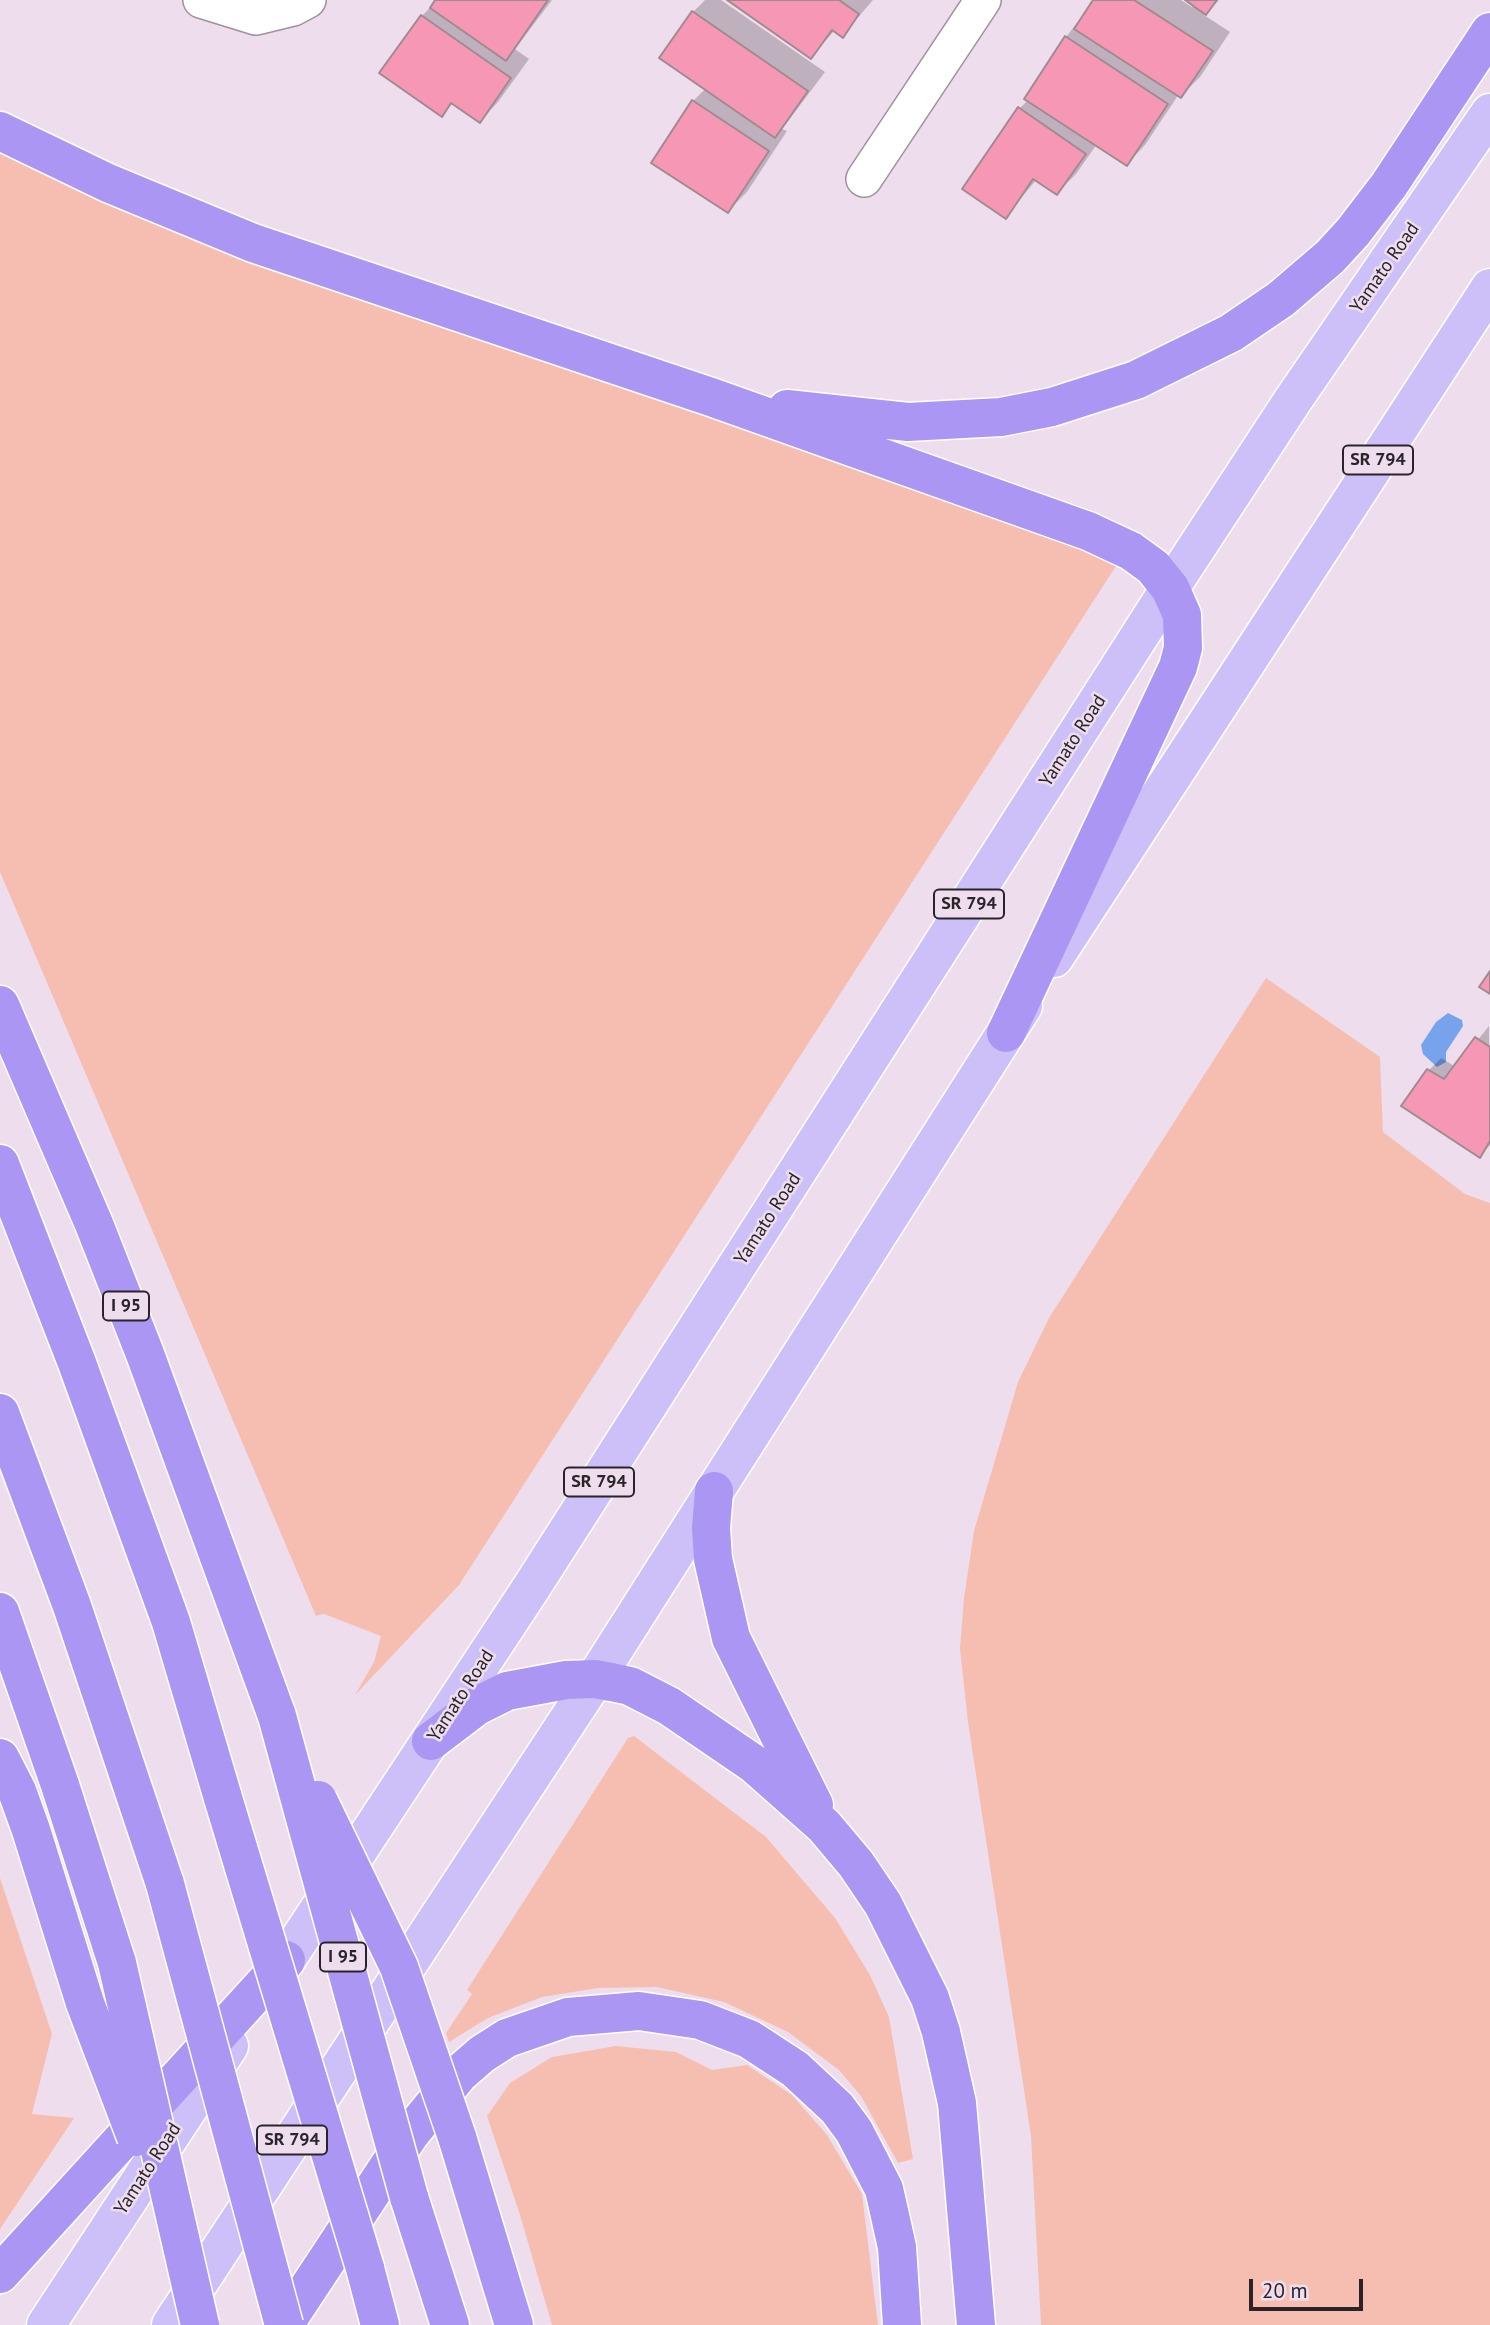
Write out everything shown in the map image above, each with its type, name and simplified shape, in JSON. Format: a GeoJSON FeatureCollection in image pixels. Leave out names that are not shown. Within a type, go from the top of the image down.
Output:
{"type":"FeatureCollection","features":[{"type":"Feature","properties":{"kind":"highway"},"geometry":{"type":"LineString","coordinates":[[711,397],[844,417],[908,422],[956,421],[1052,407],[1106,391],[1171,366],[1255,318],[1330,257],[1389,185],[1490,32]]}},
{"type":"Feature","properties":{"kind":"highway"},"geometry":{"type":"LineString","coordinates":[[0,131],[108,183],[253,243],[711,397],[1106,538],[1153,567],[1178,601],[1184,628],[1183,648],[1171,686],[1006,1033]]}},
{"type":"Feature","properties":{"kind":"highway","name":"I 95"},"geometry":{"type":"LineString","coordinates":[[0,1005],[135,1328],[277,1716],[409,2197],[450,2325]]}},
{"type":"Feature","properties":{"kind":"highway"},"geometry":{"type":"LineString","coordinates":[[0,1164],[77,1363],[171,1622],[380,2325]]}},
{"type":"Feature","properties":{"kind":"highway"},"geometry":{"type":"LineString","coordinates":[[0,1413],[81,1632],[165,1884],[284,2325]]}},
{"type":"Feature","properties":{"kind":"highway"},"geometry":{"type":"LineString","coordinates":[[713,1491],[713,1559],[731,1638],[824,1826]]}},
{"type":"Feature","properties":{"kind":"highway"},"geometry":{"type":"LineString","coordinates":[[0,1612],[60,1784],[117,1964],[186,2274],[200,2325]]}},
{"type":"Feature","properties":{"kind":"highway"},"geometry":{"type":"LineString","coordinates":[[431,1741],[477,1706],[507,1691],[534,1684],[595,1679],[630,1686],[669,1706],[754,1764],[824,1826],[856,1864],[883,1904],[930,1998],[941,2032],[957,2103],[975,2325]]}},
{"type":"Feature","properties":{"kind":"highway"},"geometry":{"type":"LineString","coordinates":[[277,1716],[399,1967],[457,2137],[514,2325]]}},
{"type":"Feature","properties":{"kind":"highway"},"geometry":{"type":"LineString","coordinates":[[0,1758],[17,1791],[32,1830],[85,2003],[186,2274]]}},
{"type":"Feature","properties":{"kind":"highway"},"geometry":{"type":"LineString","coordinates":[[0,2274],[286,1960]]}},
{"type":"Feature","properties":{"kind":"highway"},"geometry":{"type":"LineString","coordinates":[[284,2325],[410,2134],[459,2074],[481,2054],[507,2038],[568,2017],[639,2011],[700,2020],[749,2039],[795,2068],[837,2108],[854,2131],[884,2189],[897,2247],[902,2325]]}},
{"type":"Feature","properties":{"kind":"main road","name":"Yamato Road"},"geometry":{"type":"LineString","coordinates":[[46,2325],[431,1741],[1170,588],[1293,400],[1490,113]]}},
{"type":"Feature","properties":{"kind":"main road","name":"SR 794"},"geometry":{"type":"LineString","coordinates":[[171,2325],[595,1679],[1006,1033],[1490,288]]}},
{"type":"Feature","properties":{"kind":"street"},"geometry":{"type":"LineString","coordinates":[[201,0],[256,17],[293,8],[308,0]]}},
{"type":"Feature","properties":{"kind":"street"},"geometry":{"type":"LineString","coordinates":[[864,179],[983,0]]}},
{"type":"Feature","properties":{"kind":"shaded area"},"geometry":{"type":"Polygon","coordinates":[[[0,148],[1094,548],[1116,566],[459,1585],[355,1695],[374,1662],[381,1636],[324,1614],[316,1616],[0,872],[0,148]]]}},
{"type":"Feature","properties":{"kind":"shaded area"},"geometry":{"type":"Polygon","coordinates":[[[1266,978],[1380,1057],[1383,1132],[1465,1194],[1490,1203],[1490,2325],[1041,2325],[1031,2136],[968,1722],[960,1649],[974,1531],[1018,1382],[1049,1318],[1266,978]]]}},
{"type":"Feature","properties":{"kind":"shaded area"},"geometry":{"type":"Polygon","coordinates":[[[634,1736],[766,1837],[835,1918],[870,1975],[889,2017],[913,2159],[898,2163],[861,2096],[839,2070],[788,2032],[724,2002],[657,1987],[598,1988],[542,1997],[488,2018],[449,2042],[446,2033],[472,1994],[467,1990],[628,1738],[634,1736]]]}},
{"type":"Feature","properties":{"kind":"shaded area"},"geometry":{"type":"Polygon","coordinates":[[[0,1878],[52,2034],[32,2114],[74,2118],[0,2229],[0,1878]]]}},
{"type":"Feature","properties":{"kind":"shaded area"},"geometry":{"type":"Polygon","coordinates":[[[616,2046],[676,2052],[712,2070],[747,2065],[792,2095],[827,2135],[862,2194],[878,2325],[552,2325],[520,2215],[487,2116],[510,2083],[552,2057],[616,2046]]]}},
{"type":"Feature","properties":{"kind":"water"},"geometry":{"type":"Polygon","coordinates":[[[1448,1013],[1462,1020],[1463,1026],[1446,1052],[1446,1062],[1437,1067],[1423,1054],[1421,1045],[1436,1022],[1448,1013]]]}},
{"type":"Feature","properties":{"kind":"building"},"geometry":{"type":"Polygon","coordinates":[[[435,0],[548,0],[506,61],[430,8],[435,0]]]}},
{"type":"Feature","properties":{"kind":"building"},"geometry":{"type":"Polygon","coordinates":[[[727,0],[839,0],[859,14],[843,38],[832,30],[811,59],[727,0]]]}},
{"type":"Feature","properties":{"kind":"building"},"geometry":{"type":"Polygon","coordinates":[[[1093,0],[1134,0],[1213,51],[1181,98],[1074,29],[1093,0]]]}},
{"type":"Feature","properties":{"kind":"building"},"geometry":{"type":"Polygon","coordinates":[[[1185,0],[1217,0],[1206,15],[1185,0]]]}},
{"type":"Feature","properties":{"kind":"building"},"geometry":{"type":"Polygon","coordinates":[[[692,11],[808,91],[775,138],[659,58],[692,11]]]}},
{"type":"Feature","properties":{"kind":"building"},"geometry":{"type":"Polygon","coordinates":[[[421,15],[511,78],[480,123],[451,103],[442,117],[379,73],[421,15]]]}},
{"type":"Feature","properties":{"kind":"building"},"geometry":{"type":"Polygon","coordinates":[[[1065,36],[1168,104],[1127,166],[1024,99],[1065,36]]]}},
{"type":"Feature","properties":{"kind":"building"},"geometry":{"type":"Polygon","coordinates":[[[692,100],[769,151],[728,213],[651,163],[692,100]]]}},
{"type":"Feature","properties":{"kind":"building"},"geometry":{"type":"Polygon","coordinates":[[[1018,107],[1086,154],[1057,195],[1033,179],[1006,219],[962,189],[1018,107]]]}},
{"type":"Feature","properties":{"kind":"building"},"geometry":{"type":"Polygon","coordinates":[[[1490,971],[1490,994],[1479,987],[1490,971]]]}},
{"type":"Feature","properties":{"kind":"building"},"geometry":{"type":"Polygon","coordinates":[[[1475,1037],[1490,1047],[1490,1141],[1480,1158],[1401,1106],[1427,1069],[1444,1079],[1475,1037]]]}}]}
